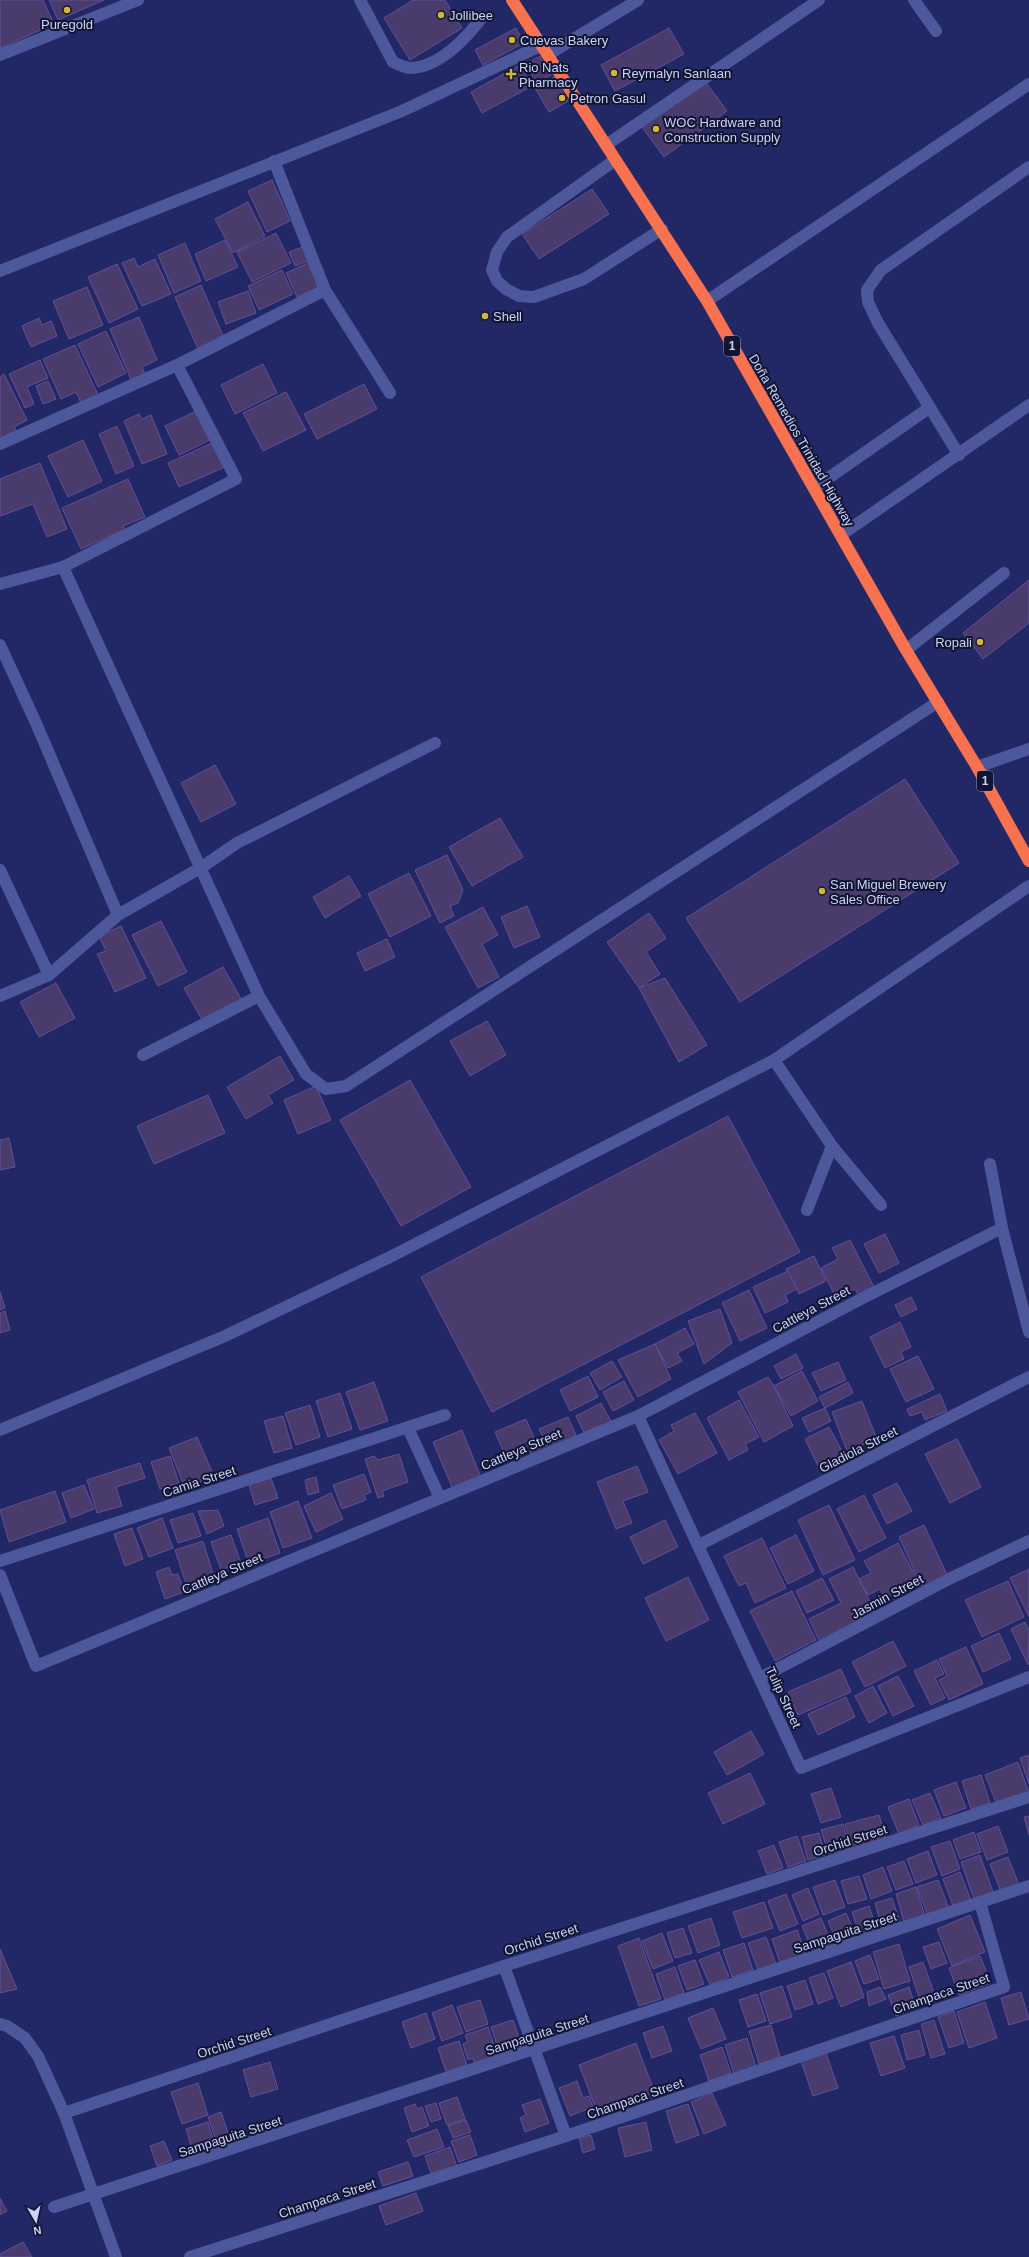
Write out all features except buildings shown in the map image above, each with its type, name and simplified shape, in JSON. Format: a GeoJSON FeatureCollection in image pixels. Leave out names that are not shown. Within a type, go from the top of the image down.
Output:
{"type":"FeatureCollection","features":[{"type":"Feature","properties":{"kind":"highway","name":"Doña Remedios Trinidad Highway"},"geometry":{"type":"LineString","coordinates":[[512,0],[707,301],[906,650],[978,767],[1029,861]]}},
{"type":"Feature","properties":{"kind":"street"},"geometry":{"type":"LineString","coordinates":[[0,55],[138,0]]}},
{"type":"Feature","properties":{"kind":"street"},"geometry":{"type":"LineString","coordinates":[[360,0],[393,62],[409,68],[423,66],[457,47],[482,17]]}},
{"type":"Feature","properties":{"kind":"street"},"geometry":{"type":"LineString","coordinates":[[0,271],[402,111],[545,50],[638,0]]}},
{"type":"Feature","properties":{"kind":"street"},"geometry":{"type":"LineString","coordinates":[[606,145],[819,0]]}},
{"type":"Feature","properties":{"kind":"street"},"geometry":{"type":"LineString","coordinates":[[914,0],[936,31]]}},
{"type":"Feature","properties":{"kind":"street"},"geometry":{"type":"LineString","coordinates":[[707,301],[1029,84]]}},
{"type":"Feature","properties":{"kind":"street"},"geometry":{"type":"LineString","coordinates":[[616,160],[507,237],[496,252],[492,270],[498,281],[506,289],[519,296],[534,297],[584,279],[662,230]]}},
{"type":"Feature","properties":{"kind":"street"},"geometry":{"type":"LineString","coordinates":[[274,161],[325,290],[390,393]]}},
{"type":"Feature","properties":{"kind":"street"},"geometry":{"type":"LineString","coordinates":[[959,455],[878,323],[868,302],[867,290],[881,270],[1029,167]]}},
{"type":"Feature","properties":{"kind":"street"},"geometry":{"type":"LineString","coordinates":[[0,444],[176,365],[325,290]]}},
{"type":"Feature","properties":{"kind":"street"},"geometry":{"type":"LineString","coordinates":[[0,584],[63,567],[236,479],[176,365]]}},
{"type":"Feature","properties":{"kind":"street"},"geometry":{"type":"LineString","coordinates":[[841,535],[959,455],[1029,405]]}},
{"type":"Feature","properties":{"kind":"street"},"geometry":{"type":"LineString","coordinates":[[814,488],[929,408]]}},
{"type":"Feature","properties":{"kind":"street"},"geometry":{"type":"LineString","coordinates":[[63,567],[202,867],[259,996],[306,1074],[326,1089],[346,1086],[938,702]]}},
{"type":"Feature","properties":{"kind":"street"},"geometry":{"type":"LineString","coordinates":[[906,650],[1004,573]]}},
{"type":"Feature","properties":{"kind":"street"},"geometry":{"type":"LineString","coordinates":[[0,645],[36,723],[118,915]]}},
{"type":"Feature","properties":{"kind":"street"},"geometry":{"type":"LineString","coordinates":[[0,996],[48,975],[118,915],[202,867],[237,843],[435,743]]}},
{"type":"Feature","properties":{"kind":"street"},"geometry":{"type":"LineString","coordinates":[[978,767],[1029,749]]}},
{"type":"Feature","properties":{"kind":"street"},"geometry":{"type":"LineString","coordinates":[[0,870],[48,975]]}},
{"type":"Feature","properties":{"kind":"street"},"geometry":{"type":"LineString","coordinates":[[0,1430],[225,1336],[390,1257],[774,1060],[1029,886]]}},
{"type":"Feature","properties":{"kind":"street"},"geometry":{"type":"LineString","coordinates":[[143,1055],[259,996]]}},
{"type":"Feature","properties":{"kind":"street"},"geometry":{"type":"LineString","coordinates":[[774,1060],[832,1146],[881,1205]]}},
{"type":"Feature","properties":{"kind":"street"},"geometry":{"type":"LineString","coordinates":[[806,1210],[832,1146]]}},
{"type":"Feature","properties":{"kind":"street"},"geometry":{"type":"LineString","coordinates":[[990,1164],[1002,1228],[1029,1332]]}},
{"type":"Feature","properties":{"kind":"street","name":"Cattleya Street"},"geometry":{"type":"LineString","coordinates":[[0,1575],[36,1666],[638,1416],[860,1299],[1002,1228]]}},
{"type":"Feature","properties":{"kind":"street","name":"Gladiola Street"},"geometry":{"type":"LineString","coordinates":[[699,1545],[1029,1377]]}},
{"type":"Feature","properties":{"kind":"street","name":"Camia Street"},"geometry":{"type":"LineString","coordinates":[[0,1561],[445,1415]]}},
{"type":"Feature","properties":{"kind":"street","name":"Tulip Street"},"geometry":{"type":"LineString","coordinates":[[638,1416],[801,1768],[1029,1677]]}},
{"type":"Feature","properties":{"kind":"street"},"geometry":{"type":"LineString","coordinates":[[408,1428],[440,1498]]}},
{"type":"Feature","properties":{"kind":"street","name":"Jasmin Street"},"geometry":{"type":"LineString","coordinates":[[760,1678],[949,1579],[1029,1541]]}},
{"type":"Feature","properties":{"kind":"street","name":"Orchid Street"},"geometry":{"type":"LineString","coordinates":[[64,2113],[504,1966],[1029,1797]]}},
{"type":"Feature","properties":{"kind":"street","name":"Sampaguita Street"},"geometry":{"type":"LineString","coordinates":[[54,2207],[93,2196],[1029,1886]]}},
{"type":"Feature","properties":{"kind":"street","name":"Champaca Street"},"geometry":{"type":"LineString","coordinates":[[190,2257],[566,2136],[1004,1987],[980,1902]]}},
{"type":"Feature","properties":{"kind":"street"},"geometry":{"type":"LineString","coordinates":[[504,1966],[566,2136]]}},
{"type":"Feature","properties":{"kind":"street"},"geometry":{"type":"LineString","coordinates":[[0,2024],[7,2026],[25,2038],[38,2056],[64,2113],[116,2257]]}},
{"type":"Feature","properties":{"kind":"place","name":"Puregold"},"geometry":{"type":"Point","coordinates":[67,10]}},
{"type":"Feature","properties":{"kind":"place","name":"Jollibee"},"geometry":{"type":"Point","coordinates":[441,15]}},
{"type":"Feature","properties":{"kind":"place","name":"Cuevas Bakery"},"geometry":{"type":"Point","coordinates":[512,40]}},
{"type":"Feature","properties":{"kind":"place","name":"Reymalyn Sanlaan"},"geometry":{"type":"Point","coordinates":[614,73]}},
{"type":"Feature","properties":{"kind":"place","name":"Rio Nats Pharmacy"},"geometry":{"type":"Point","coordinates":[511,74]}},
{"type":"Feature","properties":{"kind":"place","name":"Petron Gasul"},"geometry":{"type":"Point","coordinates":[562,98]}},
{"type":"Feature","properties":{"kind":"place","name":"WOC Hardware and Construction Supply"},"geometry":{"type":"Point","coordinates":[656,129]}},
{"type":"Feature","properties":{"kind":"place","name":"Shell"},"geometry":{"type":"Point","coordinates":[485,316]}},
{"type":"Feature","properties":{"kind":"place","name":"Ropali"},"geometry":{"type":"Point","coordinates":[980,642]}},
{"type":"Feature","properties":{"kind":"place","name":"San Miguel Brewery Sales Office"},"geometry":{"type":"Point","coordinates":[822,891]}}]}
